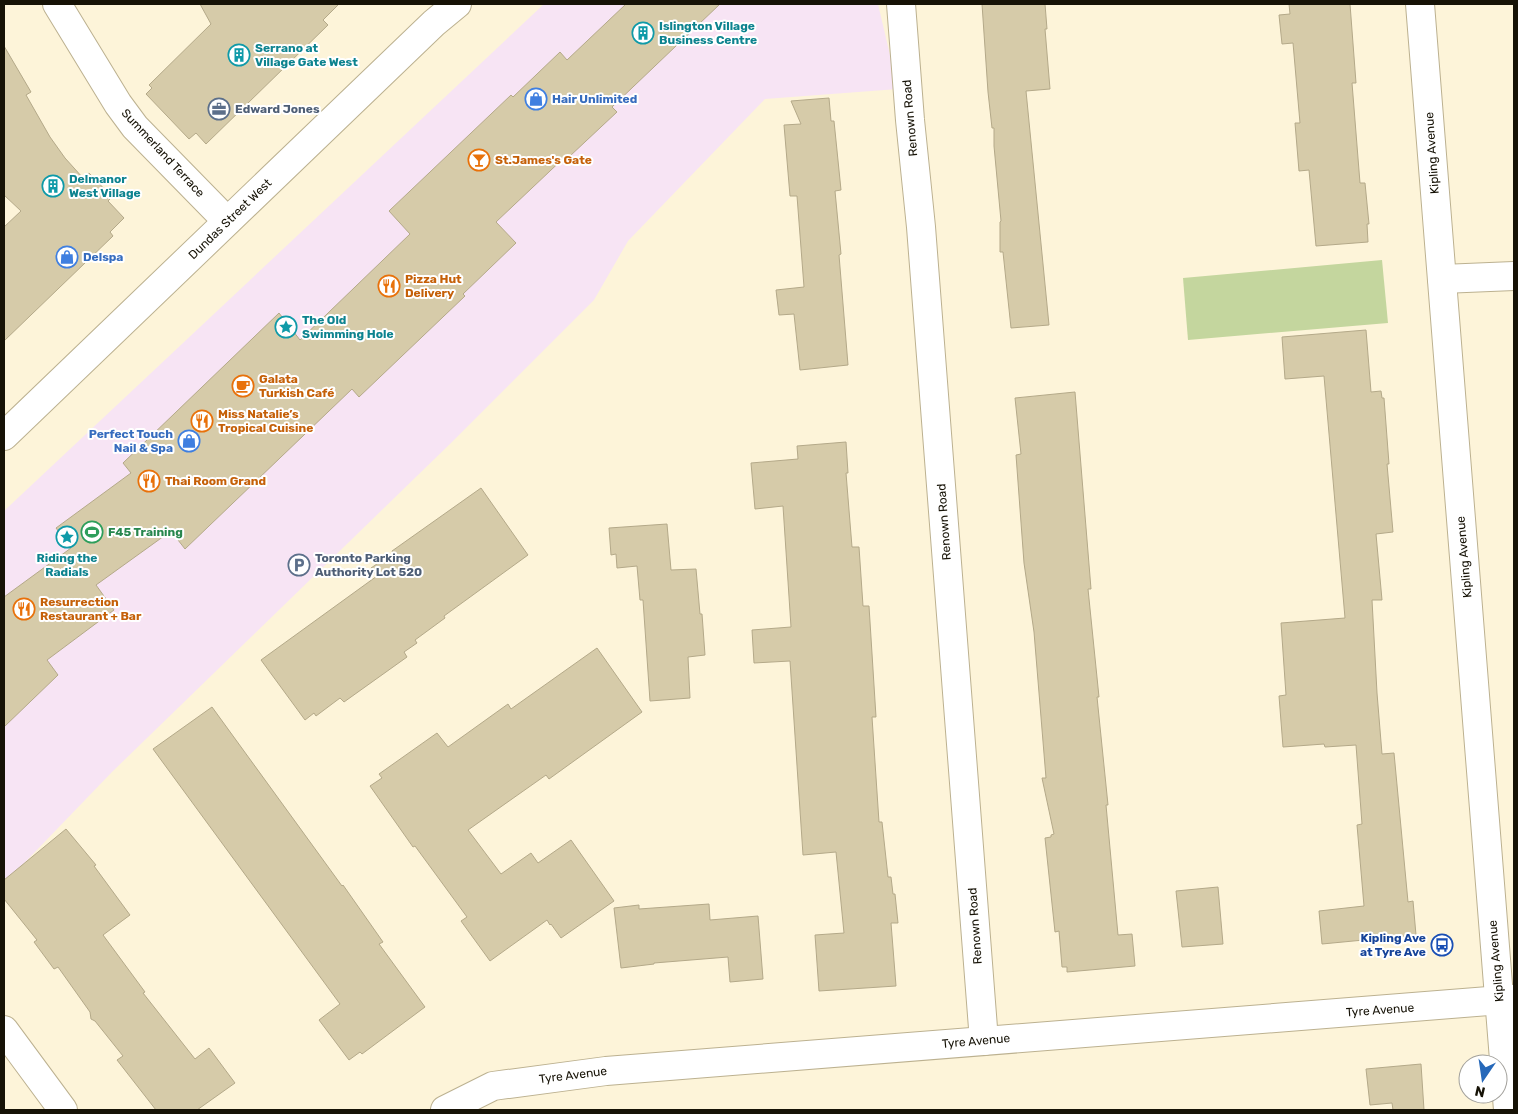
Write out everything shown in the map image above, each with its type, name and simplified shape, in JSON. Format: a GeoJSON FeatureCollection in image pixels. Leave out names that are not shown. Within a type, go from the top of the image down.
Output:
{"type":"FeatureCollection","features":[{"type":"Feature","properties":{"kind":"street","name":"Summerland Terrace"},"geometry":{"type":"LineString","coordinates":[[57,4],[118,104],[135,127],[227,221]]}},
{"type":"Feature","properties":{"kind":"street","name":"Dundas Street West"},"geometry":{"type":"LineString","coordinates":[[4,436],[434,23],[457,4]]}},
{"type":"Feature","properties":{"kind":"street","name":"Renown Road"},"geometry":{"type":"LineString","coordinates":[[900,4],[921,227],[984,1041]]}},
{"type":"Feature","properties":{"kind":"street","name":"Kipling Avenue"},"geometry":{"type":"LineString","coordinates":[[1420,4],[1442,279],[1507,1000],[1508,1110]]}},
{"type":"Feature","properties":{"kind":"street"},"geometry":{"type":"LineString","coordinates":[[1442,279],[1514,276]]}},
{"type":"Feature","properties":{"kind":"street","name":"Tyre Avenue"},"geometry":{"type":"LineString","coordinates":[[445,1110],[492,1086],[606,1071],[1507,1000]]}},
{"type":"Feature","properties":{"kind":"street"},"geometry":{"type":"LineString","coordinates":[[4,1030],[63,1110]]}},
{"type":"Feature","properties":{"kind":"shaded area"},"geometry":{"type":"Polygon","coordinates":[[[544,4],[878,4],[898,89],[765,99],[628,241],[594,300],[451,443],[112,772],[4,884],[4,511],[544,4]]]}},
{"type":"Feature","properties":{"kind":"green space"},"geometry":{"type":"Polygon","coordinates":[[[1382,260],[1388,323],[1188,340],[1183,278],[1382,260]]]}},
{"type":"Feature","properties":{"kind":"building","name":"Serrano at Village Gate West"},"geometry":{"type":"Polygon","coordinates":[[[200,4],[339,4],[323,20],[328,25],[206,144],[196,133],[189,139],[146,94],[152,88],[149,85],[211,24],[200,4]]]}},
{"type":"Feature","properties":{"kind":"building"},"geometry":{"type":"Polygon","coordinates":[[[626,4],[720,4],[612,107],[617,112],[570,156],[568,154],[496,222],[516,243],[463,294],[465,296],[359,397],[352,389],[185,549],[171,531],[96,585],[114,610],[47,660],[58,675],[4,727],[4,597],[71,548],[56,528],[131,473],[123,463],[279,313],[300,340],[410,234],[389,211],[511,95],[513,97],[560,52],[567,60],[626,4]]]}},
{"type":"Feature","properties":{"kind":"building"},"geometry":{"type":"Polygon","coordinates":[[[982,4],[1045,4],[1050,89],[1026,91],[1049,325],[1011,328],[1003,252],[1000,252],[1001,221],[994,128],[992,128],[988,92],[982,4]]]}},
{"type":"Feature","properties":{"kind":"building"},"geometry":{"type":"Polygon","coordinates":[[[1289,4],[1350,4],[1356,83],[1352,83],[1360,183],[1365,183],[1369,224],[1367,224],[1368,242],[1316,246],[1309,170],[1299,171],[1295,123],[1300,123],[1293,43],[1282,44],[1279,15],[1290,14],[1289,4]]]}},
{"type":"Feature","properties":{"kind":"building","name":"Delmanor West Village"},"geometry":{"type":"Polygon","coordinates":[[[4,46],[31,92],[26,95],[50,137],[83,178],[89,173],[112,197],[108,201],[124,218],[110,232],[113,236],[4,341],[4,227],[21,211],[4,195],[4,46]]]}},
{"type":"Feature","properties":{"kind":"building"},"geometry":{"type":"Polygon","coordinates":[[[829,98],[831,121],[834,121],[841,190],[835,191],[848,365],[800,370],[794,314],[779,315],[776,290],[804,287],[797,196],[790,196],[784,125],[801,124],[791,101],[829,98]]]}},
{"type":"Feature","properties":{"kind":"building"},"geometry":{"type":"Polygon","coordinates":[[[1366,330],[1371,392],[1381,391],[1382,398],[1384,398],[1393,532],[1376,534],[1382,600],[1372,600],[1382,754],[1394,753],[1408,902],[1413,901],[1416,935],[1322,944],[1319,911],[1364,906],[1357,825],[1362,824],[1356,745],[1325,747],[1324,744],[1283,747],[1279,696],[1286,695],[1281,623],[1345,618],[1324,376],[1285,379],[1282,337],[1366,330]]]}},
{"type":"Feature","properties":{"kind":"building"},"geometry":{"type":"Polygon","coordinates":[[[1075,392],[1091,589],[1088,589],[1099,697],[1097,697],[1118,935],[1132,934],[1135,966],[1067,972],[1067,967],[1062,967],[1059,931],[1055,932],[1045,838],[1051,837],[1054,834],[1042,778],[1046,778],[1034,632],[1024,563],[1016,455],[1021,454],[1015,398],[1075,392]]]}},
{"type":"Feature","properties":{"kind":"building"},"geometry":{"type":"Polygon","coordinates":[[[846,442],[848,473],[846,473],[852,547],[859,547],[863,606],[869,606],[876,717],[872,717],[879,822],[882,822],[888,877],[891,877],[893,894],[895,894],[898,923],[891,923],[896,986],[819,991],[815,935],[844,933],[836,852],[803,855],[790,661],[754,663],[752,630],[791,627],[783,506],[755,509],[751,463],[798,459],[797,446],[846,442]]]}},
{"type":"Feature","properties":{"kind":"building"},"geometry":{"type":"Polygon","coordinates":[[[481,488],[528,555],[444,616],[445,618],[415,640],[417,643],[404,652],[407,657],[344,702],[340,698],[316,716],[314,713],[305,720],[261,660],[377,576],[371,568],[481,488]]]}},
{"type":"Feature","properties":{"kind":"building"},"geometry":{"type":"Polygon","coordinates":[[[667,524],[671,570],[696,569],[705,655],[688,657],[690,698],[650,701],[643,600],[640,600],[637,566],[617,568],[616,554],[611,555],[609,528],[667,524]]]}},
{"type":"Feature","properties":{"kind":"building"},"geometry":{"type":"Polygon","coordinates":[[[597,648],[642,712],[549,779],[546,775],[468,830],[501,874],[531,853],[538,863],[571,840],[614,901],[561,938],[547,920],[490,961],[461,921],[467,917],[415,846],[413,847],[370,786],[382,778],[379,774],[437,733],[448,747],[508,704],[511,709],[597,648]]]}},
{"type":"Feature","properties":{"kind":"building"},"geometry":{"type":"Polygon","coordinates":[[[212,707],[343,885],[383,942],[379,944],[425,1007],[362,1054],[360,1052],[349,1060],[319,1020],[340,1004],[153,749],[212,707]]]}},
{"type":"Feature","properties":{"kind":"building"},"geometry":{"type":"Polygon","coordinates":[[[66,829],[96,865],[94,866],[130,915],[103,935],[145,992],[143,993],[195,1059],[209,1048],[235,1083],[197,1110],[156,1110],[117,1060],[123,1056],[95,1021],[91,1019],[90,1012],[58,967],[54,969],[34,942],[37,940],[4,899],[4,880],[66,829]]]}},
{"type":"Feature","properties":{"kind":"building"},"geometry":{"type":"Polygon","coordinates":[[[1218,887],[1223,944],[1182,947],[1176,891],[1218,887]]]}},
{"type":"Feature","properties":{"kind":"building"},"geometry":{"type":"Polygon","coordinates":[[[709,904],[710,920],[758,916],[763,979],[730,982],[728,957],[654,963],[621,968],[614,908],[639,905],[639,909],[709,904]]]}},
{"type":"Feature","properties":{"kind":"building"},"geometry":{"type":"Polygon","coordinates":[[[1421,1064],[1424,1110],[1393,1110],[1392,1103],[1370,1105],[1366,1069],[1421,1064]]]}},
{"type":"Feature","properties":{"kind":"place","name":"Islington Village Business Centre"},"geometry":{"type":"Point","coordinates":[643,33]}},
{"type":"Feature","properties":{"kind":"place","name":"Serrano at Village Gate West"},"geometry":{"type":"Point","coordinates":[239,55]}},
{"type":"Feature","properties":{"kind":"place","name":"Hair Unlimited"},"geometry":{"type":"Point","coordinates":[536,99]}},
{"type":"Feature","properties":{"kind":"place","name":"Edward Jones"},"geometry":{"type":"Point","coordinates":[219,109]}},
{"type":"Feature","properties":{"kind":"place","name":"St.James's Gate"},"geometry":{"type":"Point","coordinates":[479,160]}},
{"type":"Feature","properties":{"kind":"place","name":"Delmanor West Village"},"geometry":{"type":"Point","coordinates":[53,186]}},
{"type":"Feature","properties":{"kind":"place","name":"Delspa"},"geometry":{"type":"Point","coordinates":[67,257]}},
{"type":"Feature","properties":{"kind":"place","name":"Pizza Hut Delivery"},"geometry":{"type":"Point","coordinates":[389,286]}},
{"type":"Feature","properties":{"kind":"place","name":"The Old Swimming Hole"},"geometry":{"type":"Point","coordinates":[286,327]}},
{"type":"Feature","properties":{"kind":"place","name":"Galata Turkish Café"},"geometry":{"type":"Point","coordinates":[243,386]}},
{"type":"Feature","properties":{"kind":"place","name":"Miss Natalie’s Tropical Cuisine"},"geometry":{"type":"Point","coordinates":[202,421]}},
{"type":"Feature","properties":{"kind":"place","name":"Perfect Touch Nail & Spa"},"geometry":{"type":"Point","coordinates":[189,441]}},
{"type":"Feature","properties":{"kind":"place","name":"Thai Room Grand"},"geometry":{"type":"Point","coordinates":[149,481]}},
{"type":"Feature","properties":{"kind":"place","name":"F45 Training"},"geometry":{"type":"Point","coordinates":[92,532]}},
{"type":"Feature","properties":{"kind":"place","name":"Riding the Radials"},"geometry":{"type":"Point","coordinates":[67,537]}},
{"type":"Feature","properties":{"kind":"place","name":"Toronto Parking Authority Lot 520"},"geometry":{"type":"Point","coordinates":[299,565]}},
{"type":"Feature","properties":{"kind":"place","name":"Resurrection Restaurant + Bar"},"geometry":{"type":"Point","coordinates":[24,609]}},
{"type":"Feature","properties":{"kind":"place","name":"Kipling Ave at Tyre Ave"},"geometry":{"type":"Point","coordinates":[1442,945]}}]}
